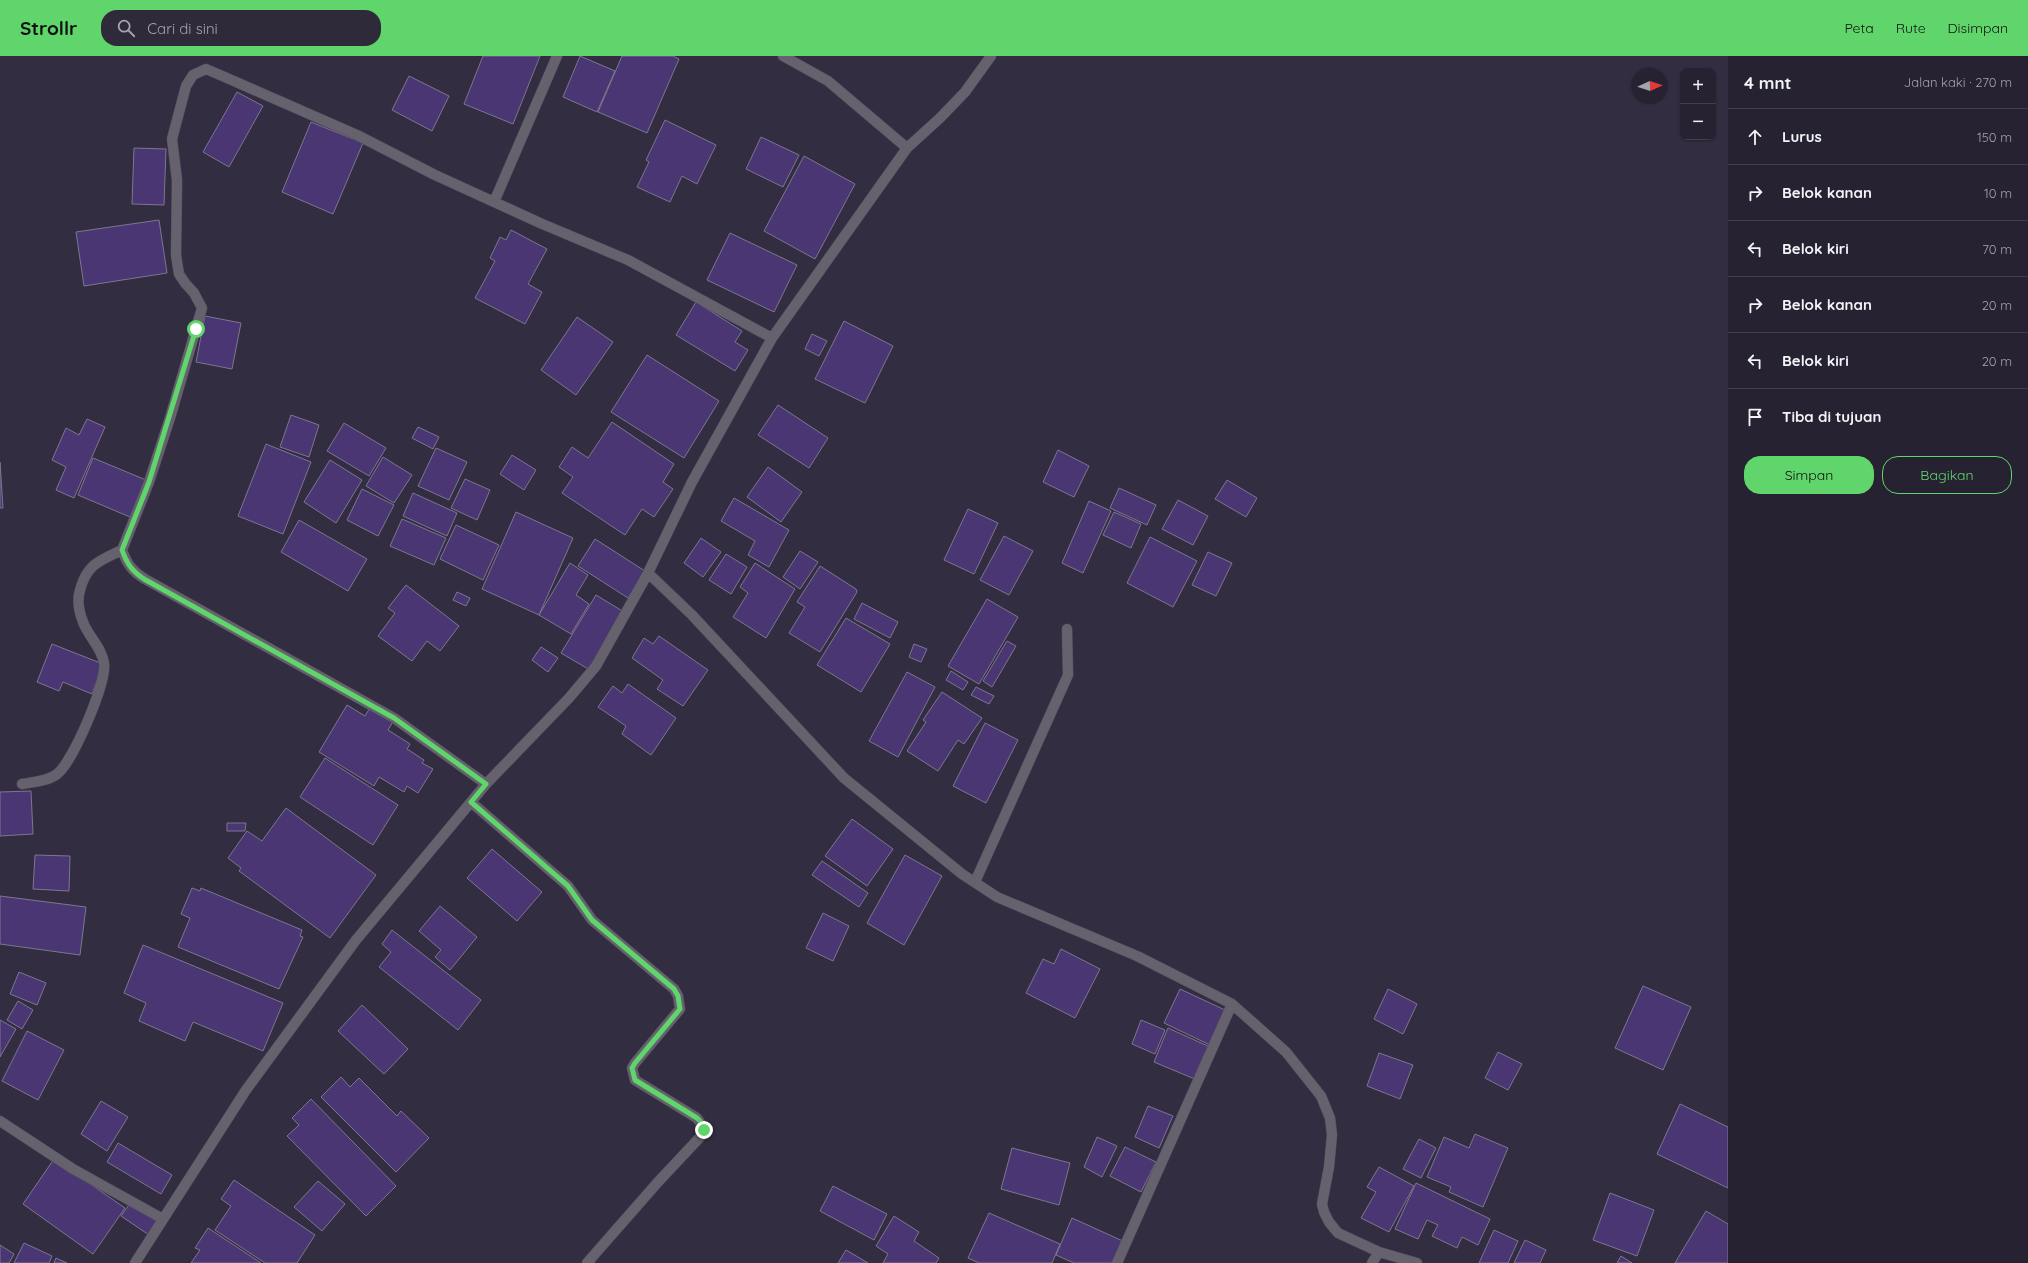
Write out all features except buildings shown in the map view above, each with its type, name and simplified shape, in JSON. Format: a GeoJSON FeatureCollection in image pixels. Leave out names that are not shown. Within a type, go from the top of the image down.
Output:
{"type":"FeatureCollection","features":[{"type":"Feature","properties":{"kind":"street"},"geometry":{"type":"LineString","coordinates":[[494,202],[557,56]]}},
{"type":"Feature","properties":{"kind":"street"},"geometry":{"type":"LineString","coordinates":[[783,56],[828,81],[907,148]]}},
{"type":"Feature","properties":{"kind":"street"},"geometry":{"type":"LineString","coordinates":[[135,1263],[246,1090],[356,940],[486,784],[569,698],[596,666],[648,572],[692,482],[772,338],[907,148],[940,118],[965,92],[991,56]]}},
{"type":"Feature","properties":{"kind":"street"},"geometry":{"type":"LineString","coordinates":[[486,784],[394,718],[144,579],[133,572],[126,563],[122,550],[149,482],[170,418],[202,308],[194,293],[179,274],[176,255],[177,180],[172,139],[186,86],[194,75],[206,69],[227,78],[357,135],[435,175],[494,202],[628,260],[772,338]]}},
{"type":"Feature","properties":{"kind":"street"},"geometry":{"type":"LineString","coordinates":[[22,784],[42,780],[58,774],[74,750],[88,722],[104,672],[104,662],[83,622],[78,599],[86,572],[99,561],[122,550]]}},
{"type":"Feature","properties":{"kind":"street"},"geometry":{"type":"LineString","coordinates":[[648,572],[692,615],[844,778],[937,855],[997,897],[1136,956],[1232,1004],[1286,1052],[1321,1096],[1330,1118],[1332,1135],[1322,1197],[1324,1212],[1338,1233],[1379,1252],[1417,1263]]}},
{"type":"Feature","properties":{"kind":"street"},"geometry":{"type":"LineString","coordinates":[[974,882],[1068,675],[1067,629]]}},
{"type":"Feature","properties":{"kind":"street"},"geometry":{"type":"LineString","coordinates":[[471,802],[568,886],[592,920],[674,989],[679,1001],[680,1009],[635,1063],[632,1072],[635,1080],[697,1118],[703,1127],[703,1134],[658,1182],[587,1263]]}},
{"type":"Feature","properties":{"kind":"street"},"geometry":{"type":"LineString","coordinates":[[1117,1263],[1232,1004]]}},
{"type":"Feature","properties":{"kind":"street"},"geometry":{"type":"LineString","coordinates":[[0,1120],[73,1169],[163,1219]]}},
{"type":"Feature","properties":{"kind":"street"},"geometry":{"type":"LineString","coordinates":[[1372,1263],[1379,1252]]}},
{"type":"Feature","properties":{"kind":"route"},"geometry":{"type":"LineString","coordinates":[[196,329],[170,418],[149,482],[122,550],[126,563],[133,572],[144,579],[348,691],[394,718],[486,784],[471,802],[568,886],[592,920],[674,989],[678,996],[680,1009],[635,1063],[632,1068],[632,1072],[635,1080],[697,1118],[702,1123],[704,1130]]}}]}
